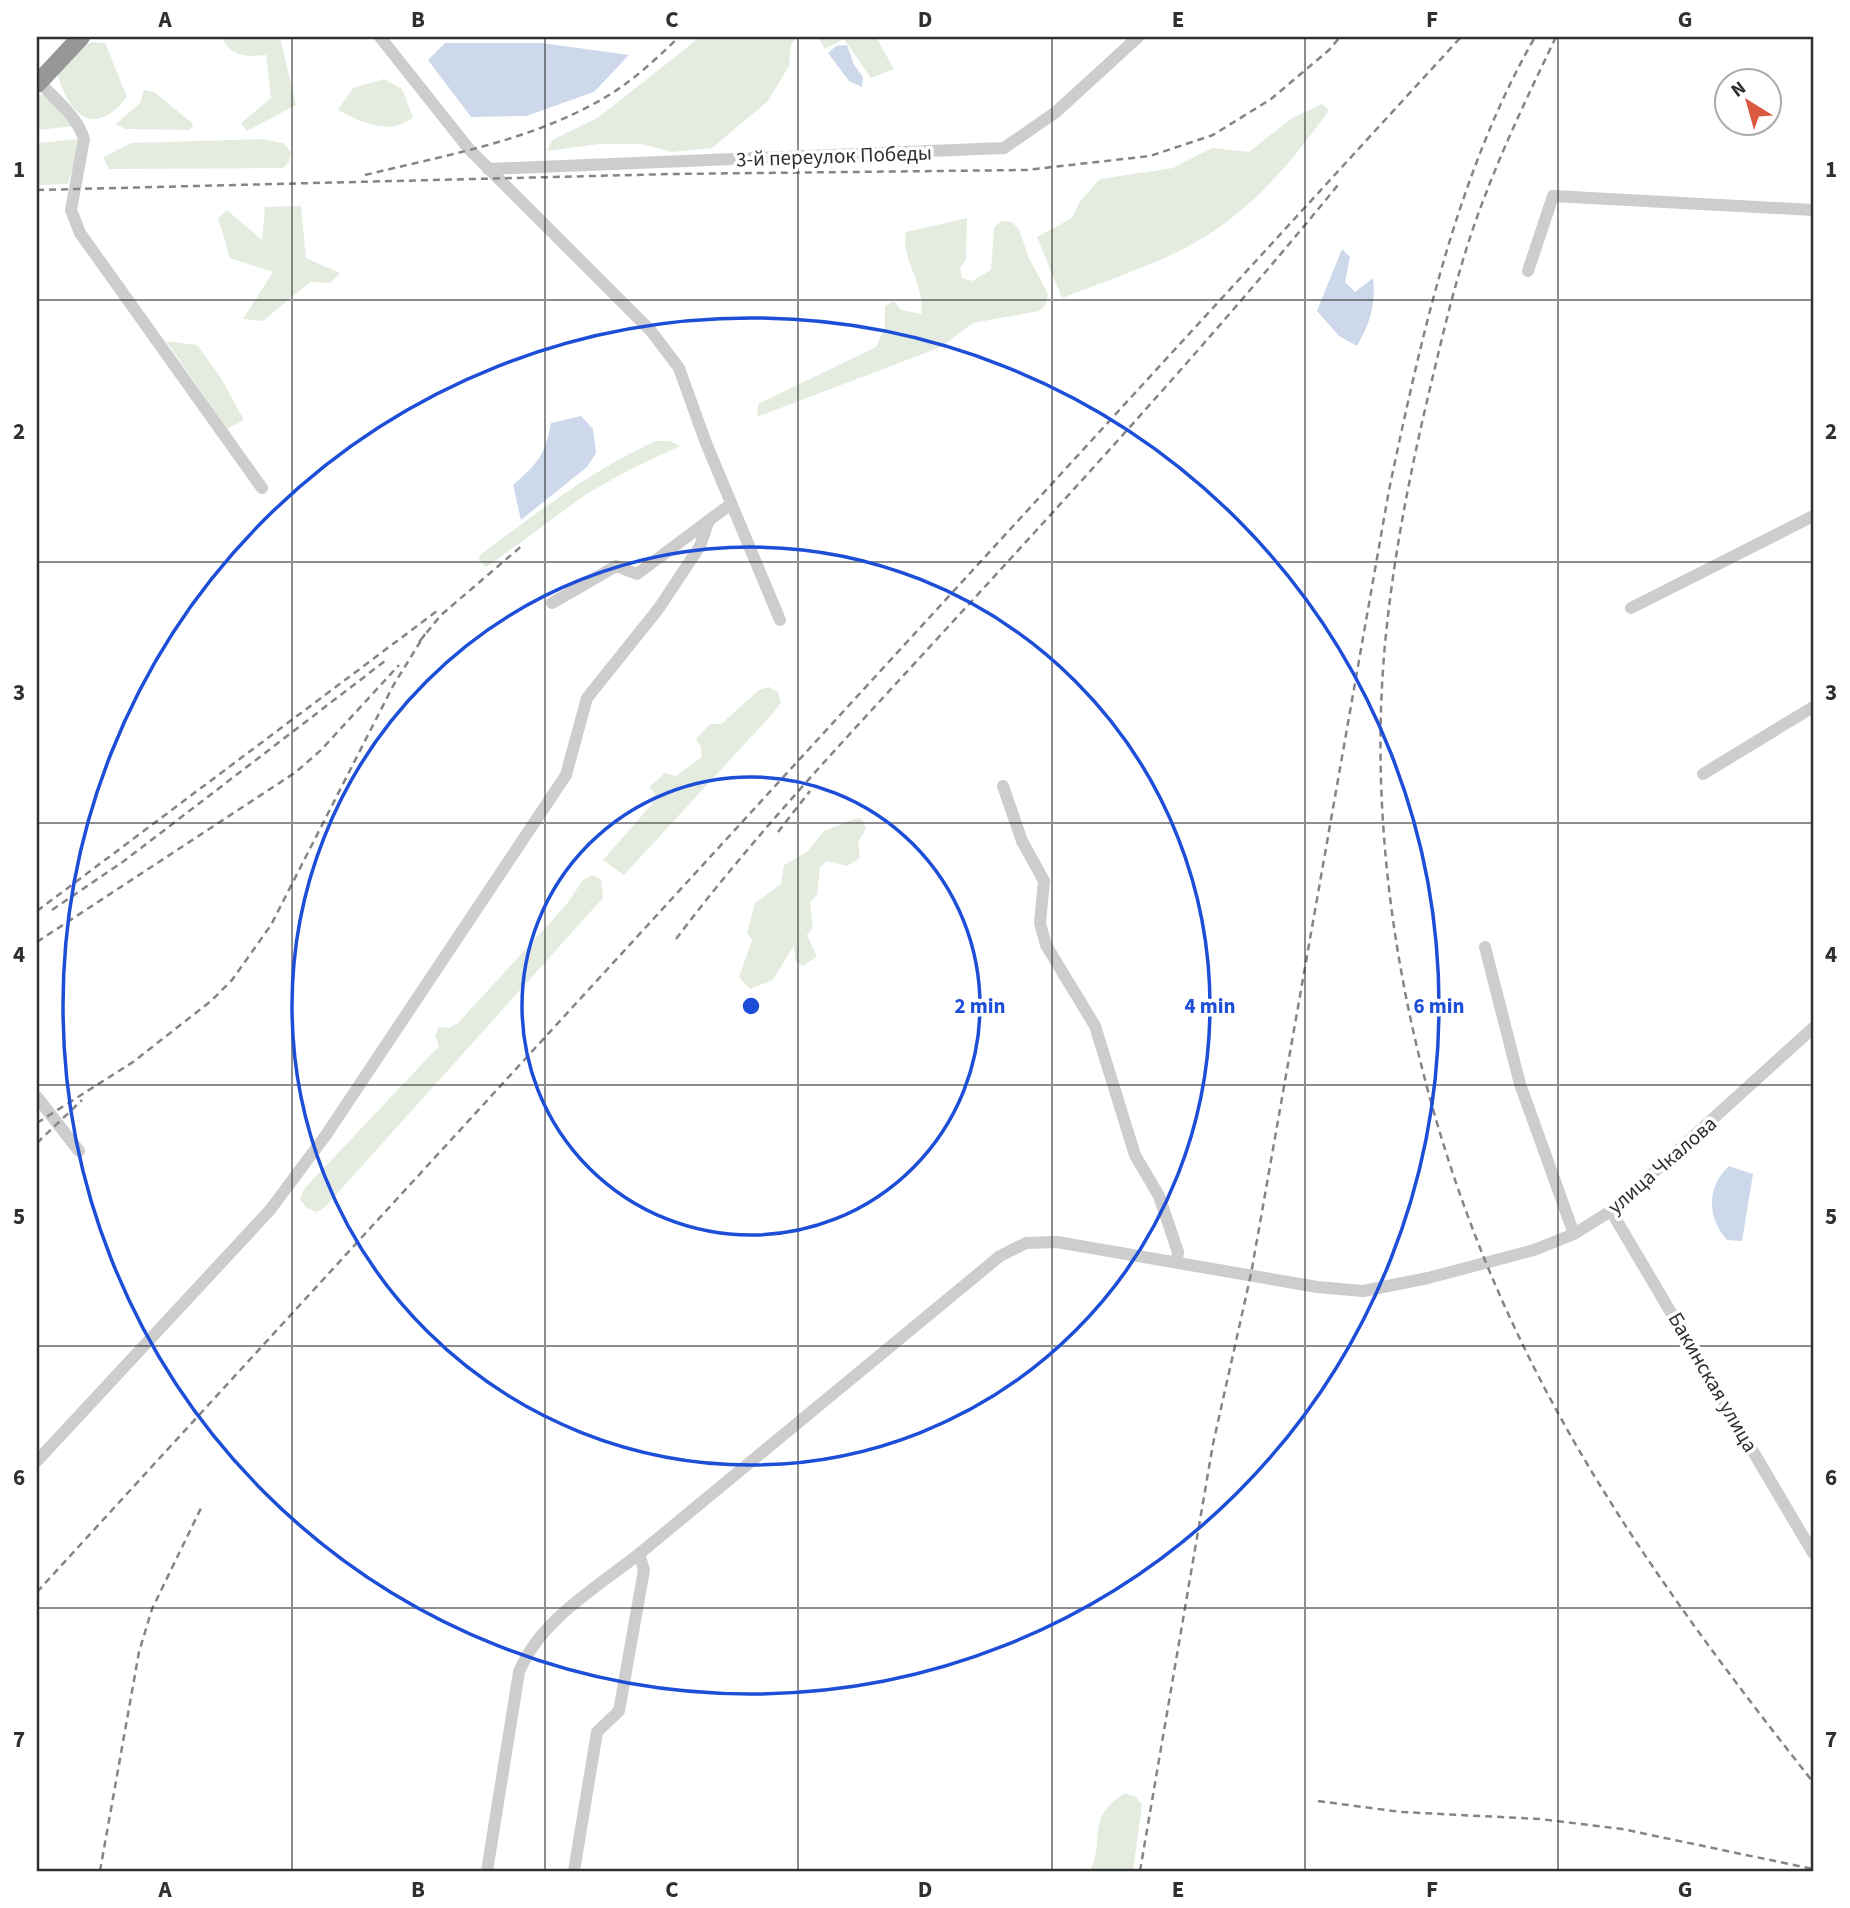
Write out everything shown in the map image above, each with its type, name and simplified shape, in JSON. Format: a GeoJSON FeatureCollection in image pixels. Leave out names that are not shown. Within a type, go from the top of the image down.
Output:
{"type":"FeatureCollection","features":[{"type":"Feature","properties":{"kind":"highway"},"geometry":{"type":"LineString","coordinates":[[38,83],[81,37]]}},
{"type":"Feature","properties":{"kind":"street"},"geometry":{"type":"LineString","coordinates":[[380,37],[488,169],[651,331],[679,368],[730,504],[780,620]]}},
{"type":"Feature","properties":{"kind":"street","name":"3-й переулок Победы"},"geometry":{"type":"LineString","coordinates":[[488,169],[1004,148],[1056,112],[1138,37]]}},
{"type":"Feature","properties":{"kind":"street"},"geometry":{"type":"LineString","coordinates":[[38,83],[75,120],[84,139],[71,210],[80,233],[262,488]]}},
{"type":"Feature","properties":{"kind":"street"},"geometry":{"type":"LineString","coordinates":[[1528,271],[1553,197],[1813,210]]}},
{"type":"Feature","properties":{"kind":"street"},"geometry":{"type":"LineString","coordinates":[[552,603],[616,566],[637,573],[730,504]]}},
{"type":"Feature","properties":{"kind":"street"},"geometry":{"type":"LineString","coordinates":[[1631,608],[1813,516]]}},
{"type":"Feature","properties":{"kind":"street"},"geometry":{"type":"LineString","coordinates":[[37,1461],[270,1210],[326,1135],[566,775],[587,698],[659,608],[700,546],[709,520]]}},
{"type":"Feature","properties":{"kind":"street"},"geometry":{"type":"LineString","coordinates":[[1703,774],[1813,707]]}},
{"type":"Feature","properties":{"kind":"street"},"geometry":{"type":"LineString","coordinates":[[1003,786],[1022,841],[1044,881],[1040,923],[1046,945],[1095,1026],[1135,1155],[1159,1196],[1178,1252],[1177,1260]]}},
{"type":"Feature","properties":{"kind":"street"},"geometry":{"type":"LineString","coordinates":[[1485,947],[1520,1084],[1574,1234]]}},
{"type":"Feature","properties":{"kind":"street","name":"улица Чкалова"},"geometry":{"type":"LineString","coordinates":[[487,1871],[519,1672],[526,1655],[541,1633],[883,1350],[991,1262],[1013,1248],[1026,1243],[1057,1242],[1177,1260],[1317,1287],[1363,1291],[1392,1287],[1487,1263],[1574,1234],[1611,1211],[1813,1028]]}},
{"type":"Feature","properties":{"kind":"street"},"geometry":{"type":"LineString","coordinates":[[37,1097],[79,1151]]}},
{"type":"Feature","properties":{"kind":"street","name":"Бакинская улица"},"geometry":{"type":"LineString","coordinates":[[1611,1211],[1813,1553]]}},
{"type":"Feature","properties":{"kind":"street"},"geometry":{"type":"LineString","coordinates":[[575,1871],[597,1732],[618,1711],[644,1570],[639,1554]]}},
{"type":"Feature","properties":{"kind":"shaded area"},"geometry":{"type":"Polygon","coordinates":[[[222,37],[280,37],[296,105],[247,131],[241,123],[271,98],[266,55],[252,56],[234,52],[222,37]]]}},
{"type":"Feature","properties":{"kind":"shaded area"},"geometry":{"type":"Polygon","coordinates":[[[700,37],[797,37],[791,45],[789,66],[768,101],[712,148],[672,152],[641,144],[599,144],[547,151],[552,140],[599,117],[700,37]]]}},
{"type":"Feature","properties":{"kind":"shaded area"},"geometry":{"type":"Polygon","coordinates":[[[818,37],[876,37],[894,69],[871,78],[844,39],[825,49],[818,37]]]}},
{"type":"Feature","properties":{"kind":"shaded area"},"geometry":{"type":"Polygon","coordinates":[[[92,42],[105,43],[127,97],[115,110],[93,119],[75,110],[57,73],[81,47],[92,42]]]}},
{"type":"Feature","properties":{"kind":"shaded area"},"geometry":{"type":"Polygon","coordinates":[[[384,79],[402,89],[413,117],[404,123],[385,127],[366,123],[338,110],[353,88],[384,79]]]}},
{"type":"Feature","properties":{"kind":"shaded area"},"geometry":{"type":"Polygon","coordinates":[[[144,90],[154,92],[192,123],[193,127],[188,130],[125,129],[116,124],[140,103],[144,90]]]}},
{"type":"Feature","properties":{"kind":"shaded area"},"geometry":{"type":"Polygon","coordinates":[[[37,95],[45,95],[75,126],[37,130],[37,95]]]}},
{"type":"Feature","properties":{"kind":"shaded area"},"geometry":{"type":"Polygon","coordinates":[[[1322,104],[1329,110],[1297,152],[1262,191],[1222,225],[1163,259],[1062,298],[1037,237],[1072,218],[1080,201],[1100,179],[1173,168],[1212,148],[1249,152],[1292,118],[1322,104]]]}},
{"type":"Feature","properties":{"kind":"shaded area"},"geometry":{"type":"Polygon","coordinates":[[[81,139],[68,184],[37,185],[37,143],[81,139]]]}},
{"type":"Feature","properties":{"kind":"shaded area"},"geometry":{"type":"Polygon","coordinates":[[[261,139],[283,143],[291,152],[289,162],[283,168],[109,169],[103,157],[131,143],[261,139]]]}},
{"type":"Feature","properties":{"kind":"shaded area"},"geometry":{"type":"Polygon","coordinates":[[[301,206],[306,258],[340,273],[330,283],[310,282],[263,321],[243,319],[273,272],[230,258],[218,218],[227,210],[262,240],[265,207],[301,206]]]}},
{"type":"Feature","properties":{"kind":"shaded area"},"geometry":{"type":"Polygon","coordinates":[[[967,218],[966,259],[960,268],[962,278],[972,281],[991,270],[994,228],[1001,221],[1012,222],[1019,229],[1029,258],[1048,294],[1046,304],[1039,311],[973,323],[941,347],[757,417],[758,404],[876,347],[885,327],[885,306],[894,301],[901,310],[921,314],[922,303],[907,252],[906,232],[967,218]]]}},
{"type":"Feature","properties":{"kind":"shaded area"},"geometry":{"type":"Polygon","coordinates":[[[166,341],[197,345],[221,378],[244,420],[227,429],[166,341]]]}},
{"type":"Feature","properties":{"kind":"shaded area"},"geometry":{"type":"Polygon","coordinates":[[[655,441],[670,441],[680,446],[588,493],[486,567],[479,560],[480,555],[564,494],[655,441]]]}},
{"type":"Feature","properties":{"kind":"shaded area"},"geometry":{"type":"Polygon","coordinates":[[[769,687],[778,692],[781,702],[775,711],[624,875],[603,860],[652,804],[655,794],[649,787],[665,773],[676,776],[702,757],[701,747],[696,739],[710,724],[721,724],[759,690],[769,687]]]}},
{"type":"Feature","properties":{"kind":"shaded area"},"geometry":{"type":"Polygon","coordinates":[[[857,818],[862,819],[866,829],[858,842],[860,858],[847,866],[827,861],[820,867],[817,895],[810,902],[813,927],[807,935],[817,957],[802,966],[795,960],[794,945],[773,980],[750,989],[739,977],[752,940],[747,933],[755,903],[781,884],[784,865],[807,852],[824,831],[857,818]]]}},
{"type":"Feature","properties":{"kind":"shaded area"},"geometry":{"type":"Polygon","coordinates":[[[592,875],[601,879],[603,898],[325,1207],[317,1212],[307,1208],[300,1200],[304,1189],[439,1046],[435,1036],[439,1027],[449,1028],[458,1023],[566,905],[583,880],[592,875]]]}},
{"type":"Feature","properties":{"kind":"shaded area"},"geometry":{"type":"Polygon","coordinates":[[[1125,1793],[1136,1797],[1142,1805],[1133,1871],[1090,1871],[1104,1812],[1125,1793]]]}},
{"type":"Feature","properties":{"kind":"water"},"geometry":{"type":"Polygon","coordinates":[[[445,43],[542,43],[629,55],[594,92],[526,116],[471,117],[428,60],[445,43]]]}},
{"type":"Feature","properties":{"kind":"water"},"geometry":{"type":"Polygon","coordinates":[[[847,45],[854,65],[863,77],[862,87],[849,81],[828,53],[836,46],[847,45]]]}},
{"type":"Feature","properties":{"kind":"water"},"geometry":{"type":"Polygon","coordinates":[[[1342,249],[1350,257],[1345,282],[1355,292],[1373,278],[1371,314],[1357,346],[1339,336],[1317,311],[1342,249]]]}},
{"type":"Feature","properties":{"kind":"water"},"geometry":{"type":"Polygon","coordinates":[[[581,416],[593,429],[596,453],[587,467],[521,520],[513,485],[539,458],[551,423],[581,416]]]}},
{"type":"Feature","properties":{"kind":"water"},"geometry":{"type":"Polygon","coordinates":[[[1729,1166],[1753,1174],[1742,1241],[1727,1240],[1720,1231],[1713,1212],[1716,1183],[1729,1166]]]}},
{"type":"Feature","properties":{"kind":"railway"},"geometry":{"type":"LineString","coordinates":[[365,175],[488,145],[576,113],[624,85],[679,37]]}},
{"type":"Feature","properties":{"kind":"railway"},"geometry":{"type":"LineString","coordinates":[[37,190],[672,174],[1026,170],[1150,156],[1213,135],[1271,99],[1329,50],[1340,37]]}},
{"type":"Feature","properties":{"kind":"railway"},"geometry":{"type":"LineString","coordinates":[[37,1592],[1461,37]]}},
{"type":"Feature","properties":{"kind":"railway"},"geometry":{"type":"LineString","coordinates":[[1140,1871],[1213,1444],[1251,1274],[1401,432],[1429,316],[1463,200],[1508,89],[1535,37]]}},
{"type":"Feature","properties":{"kind":"railway"},"geometry":{"type":"LineString","coordinates":[[1556,37],[1500,159],[1466,250],[1439,351],[1408,488],[1389,604],[1381,723],[1382,814],[1391,905],[1406,996],[1427,1086],[1453,1174],[1485,1259],[1521,1341],[1583,1458],[1618,1514],[1693,1624],[1813,1782]]}},
{"type":"Feature","properties":{"kind":"railway"},"geometry":{"type":"LineString","coordinates":[[676,939],[774,819],[1146,410],[1338,185]]}},
{"type":"Feature","properties":{"kind":"railway"},"geometry":{"type":"LineString","coordinates":[[419,642],[441,615],[524,544]]}},
{"type":"Feature","properties":{"kind":"railway"},"geometry":{"type":"LineString","coordinates":[[37,911],[437,611]]}},
{"type":"Feature","properties":{"kind":"railway"},"geometry":{"type":"LineString","coordinates":[[37,1123],[133,1062],[211,1001],[232,980],[271,925],[393,686],[425,634]]}},
{"type":"Feature","properties":{"kind":"railway"},"geometry":{"type":"LineString","coordinates":[[52,910],[124,861],[385,661]]}},
{"type":"Feature","properties":{"kind":"railway"},"geometry":{"type":"LineString","coordinates":[[37,942],[296,772],[321,750],[399,665]]}},
{"type":"Feature","properties":{"kind":"railway"},"geometry":{"type":"LineString","coordinates":[[778,832],[810,791]]}},
{"type":"Feature","properties":{"kind":"railway"},"geometry":{"type":"LineString","coordinates":[[37,1143],[82,1100]]}},
{"type":"Feature","properties":{"kind":"railway"},"geometry":{"type":"LineString","coordinates":[[100,1871],[139,1652],[152,1609],[203,1504]]}},
{"type":"Feature","properties":{"kind":"railway"},"geometry":{"type":"LineString","coordinates":[[1318,1801],[1401,1812],[1540,1819],[1622,1829],[1813,1869]]}}]}
